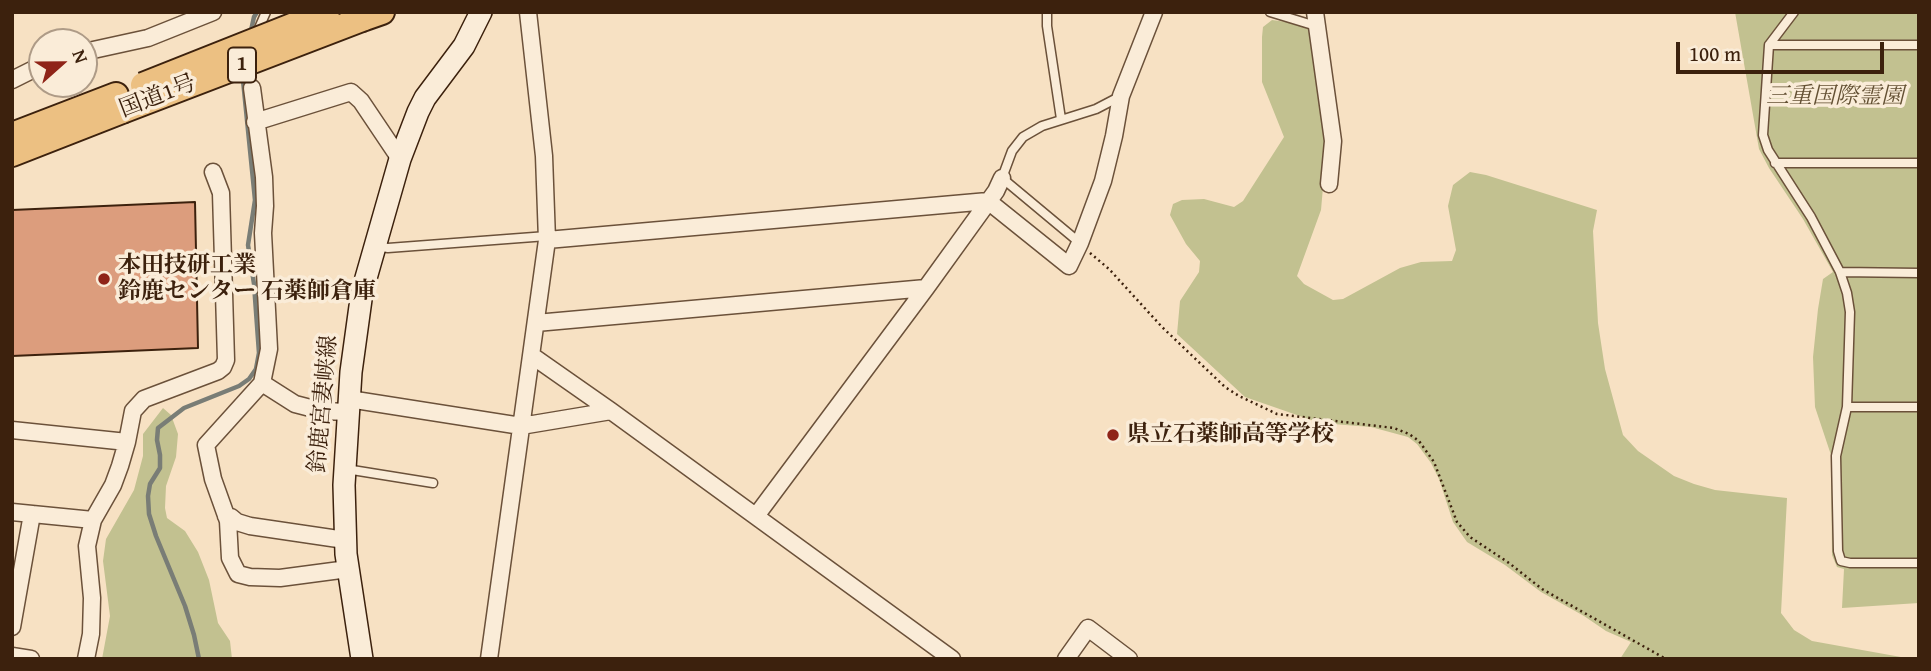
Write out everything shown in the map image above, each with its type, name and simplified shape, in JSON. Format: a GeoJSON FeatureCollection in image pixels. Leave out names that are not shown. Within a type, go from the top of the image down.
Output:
{"type":"FeatureCollection","features":[{"type":"Feature","properties":{"kind":"highway","name":"国道1号"},"geometry":{"type":"LineString","coordinates":[[12,154],[327,12]]}},
{"type":"Feature","properties":{"kind":"highway","name":"国道1号"},"geometry":{"type":"LineString","coordinates":[[12,135],[121,103],[372,16]]}},
{"type":"Feature","properties":{"kind":"main road","name":"鈴鹿宮妻峡線"},"geometry":{"type":"LineString","coordinates":[[362,659],[345,540],[345,468],[362,292],[400,159],[418,112],[425,98],[464,46],[481,12]]}},
{"type":"Feature","properties":{"kind":"street"},"geometry":{"type":"LineString","coordinates":[[98,49],[148,38],[213,12]]}},
{"type":"Feature","properties":{"kind":"street"},"geometry":{"type":"LineString","coordinates":[[489,659],[547,238],[544,156],[528,12]]}},
{"type":"Feature","properties":{"kind":"street"},"geometry":{"type":"LineString","coordinates":[[547,238],[988,201],[1069,266],[1103,181],[1121,96],[1154,12]]}},
{"type":"Feature","properties":{"kind":"street"},"geometry":{"type":"LineString","coordinates":[[1315,19],[1326,78],[1333,141],[1329,184]]}},
{"type":"Feature","properties":{"kind":"street"},"geometry":{"type":"LineString","coordinates":[[12,80],[28,72]]}},
{"type":"Feature","properties":{"kind":"street"},"geometry":{"type":"LineString","coordinates":[[250,82],[263,157],[263,233],[269,349],[262,383],[206,445],[213,479],[228,521],[230,558],[238,573],[250,577],[280,578],[348,569]]}},
{"type":"Feature","properties":{"kind":"street"},"geometry":{"type":"LineString","coordinates":[[255,122],[351,92],[361,102],[400,159]]}},
{"type":"Feature","properties":{"kind":"street"},"geometry":{"type":"LineString","coordinates":[[86,659],[91,634],[92,598],[87,546],[93,520],[113,485],[120,466],[133,411],[144,399],[218,371],[226,360],[221,193],[213,172]]}},
{"type":"Feature","properties":{"kind":"street"},"geometry":{"type":"LineString","coordinates":[[756,516],[926,288],[1002,178]]}},
{"type":"Feature","properties":{"kind":"street"},"geometry":{"type":"LineString","coordinates":[[536,323],[926,288]]}},
{"type":"Feature","properties":{"kind":"street"},"geometry":{"type":"LineString","coordinates":[[531,355],[952,659]]}},
{"type":"Feature","properties":{"kind":"street"},"geometry":{"type":"LineString","coordinates":[[262,383],[295,404],[322,411],[349,406],[521,426],[611,411]]}},
{"type":"Feature","properties":{"kind":"street"},"geometry":{"type":"LineString","coordinates":[[12,430],[127,442]]}},
{"type":"Feature","properties":{"kind":"street"},"geometry":{"type":"LineString","coordinates":[[12,512],[93,520]]}},
{"type":"Feature","properties":{"kind":"street"},"geometry":{"type":"LineString","coordinates":[[12,627],[32,514]]}},
{"type":"Feature","properties":{"kind":"street"},"geometry":{"type":"LineString","coordinates":[[226,516],[237,522],[262,528],[345,540]]}},
{"type":"Feature","properties":{"kind":"street"},"geometry":{"type":"LineString","coordinates":[[1066,659],[1088,628],[1129,659]]}},
{"type":"Feature","properties":{"kind":"street"},"geometry":{"type":"LineString","coordinates":[[12,656],[31,659]]}},
{"type":"Feature","properties":{"kind":"lane"},"geometry":{"type":"LineString","coordinates":[[250,82],[252,50],[266,12]]}},
{"type":"Feature","properties":{"kind":"lane"},"geometry":{"type":"LineString","coordinates":[[1047,12],[1061,119]]}},
{"type":"Feature","properties":{"kind":"lane"},"geometry":{"type":"LineString","coordinates":[[1270,12],[1315,19]]}},
{"type":"Feature","properties":{"kind":"lane"},"geometry":{"type":"LineString","coordinates":[[1794,12],[1769,45],[1763,135],[1768,150],[1811,217],[1840,272],[1847,293],[1850,312],[1847,407],[1836,456],[1838,551],[1841,561],[1850,563],[1919,563]]}},
{"type":"Feature","properties":{"kind":"lane"},"geometry":{"type":"LineString","coordinates":[[1769,45],[1919,45]]}},
{"type":"Feature","properties":{"kind":"lane"},"geometry":{"type":"LineString","coordinates":[[1080,243],[1002,178],[1012,151],[1023,137],[1042,125],[1096,109],[1121,96]]}},
{"type":"Feature","properties":{"kind":"lane"},"geometry":{"type":"LineString","coordinates":[[1776,163],[1919,163]]}},
{"type":"Feature","properties":{"kind":"lane"},"geometry":{"type":"LineString","coordinates":[[374,246],[388,248],[547,238]]}},
{"type":"Feature","properties":{"kind":"lane"},"geometry":{"type":"LineString","coordinates":[[1840,272],[1919,273]]}},
{"type":"Feature","properties":{"kind":"lane"},"geometry":{"type":"LineString","coordinates":[[1847,407],[1919,407]]}},
{"type":"Feature","properties":{"kind":"lane"},"geometry":{"type":"LineString","coordinates":[[345,468],[433,483]]}},
{"type":"Feature","properties":{"kind":"path"},"geometry":{"type":"LineString","coordinates":[[1080,243],[1162,327],[1238,396],[1278,414],[1394,428],[1419,441],[1434,462],[1457,522],[1470,537],[1542,589],[1666,659]]}},
{"type":"Feature","properties":{"kind":"green space","name":"三重国際霊園"},"geometry":{"type":"Polygon","coordinates":[[[1735,12],[1919,12],[1919,603],[1842,608],[1844,569],[1837,567],[1832,555],[1831,455],[1815,407],[1813,357],[1823,279],[1833,272],[1759,149],[1735,12]]]}},
{"type":"Feature","properties":{"kind":"green space"},"geometry":{"type":"Polygon","coordinates":[[[1272,20],[1294,23],[1310,30],[1328,130],[1321,210],[1297,276],[1304,284],[1333,300],[1343,299],[1400,268],[1421,262],[1452,261],[1456,250],[1448,206],[1453,185],[1470,172],[1597,210],[1593,231],[1598,323],[1605,369],[1623,435],[1638,451],[1674,476],[1694,484],[1715,490],[1787,498],[1781,613],[1794,630],[1812,641],[1912,659],[1620,659],[1631,642],[1606,631],[1541,592],[1505,565],[1467,542],[1453,522],[1431,463],[1417,444],[1408,437],[1371,427],[1320,423],[1245,397],[1177,334],[1180,301],[1199,272],[1200,261],[1186,244],[1170,215],[1173,204],[1182,200],[1204,199],[1234,207],[1243,201],[1284,137],[1262,82],[1263,27],[1272,20]]]}},
{"type":"Feature","properties":{"kind":"green space"},"geometry":{"type":"Polygon","coordinates":[[[163,408],[171,415],[178,434],[176,457],[166,486],[167,518],[185,531],[198,552],[209,580],[218,623],[230,641],[232,659],[102,659],[110,616],[103,561],[106,539],[134,490],[143,456],[143,434],[163,408]]]}},
{"type":"Feature","properties":{"kind":"building","name":"本田技研工業 鈴鹿センター 石薬師倉庫"},"geometry":{"type":"Polygon","coordinates":[[[195,202],[198,348],[12,356],[12,210],[195,202]]]}},
{"type":"Feature","properties":{"kind":"waterway"},"geometry":{"type":"LineString","coordinates":[[250,35],[257,12]]}},
{"type":"Feature","properties":{"kind":"waterway"},"geometry":{"type":"LineString","coordinates":[[199,659],[185,606],[149,514],[148,496],[150,484],[160,468],[158,428],[184,408],[239,386],[249,379],[256,369],[259,353],[248,245],[255,200],[244,74]]}},
{"type":"Feature","properties":{"kind":"place","name":"本田技研工業 鈴鹿センター 石薬師倉庫"},"geometry":{"type":"Point","coordinates":[104,279]}},
{"type":"Feature","properties":{"kind":"place","name":"県立石薬師高等学校"},"geometry":{"type":"Point","coordinates":[1113,435]}}]}
